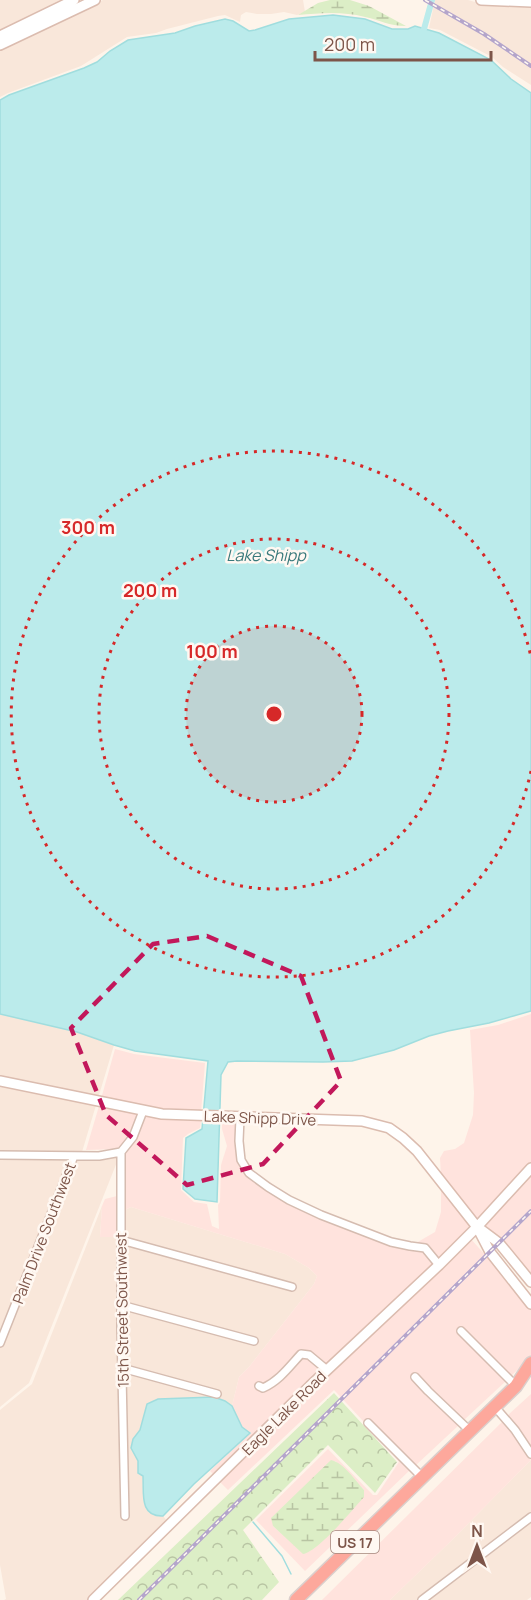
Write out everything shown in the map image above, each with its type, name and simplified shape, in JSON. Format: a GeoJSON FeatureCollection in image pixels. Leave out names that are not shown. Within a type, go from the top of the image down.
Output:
{"type":"FeatureCollection","features":[{"type":"Feature","properties":{"kind":"highway","name":"US 17"},"geometry":{"type":"LineString","coordinates":[[296,1600],[516,1386],[531,1363]]}},
{"type":"Feature","properties":{"kind":"highway","name":"US 17"},"geometry":{"type":"LineString","coordinates":[[516,1386],[531,1377]]}},
{"type":"Feature","properties":{"kind":"street"},"geometry":{"type":"LineString","coordinates":[[0,36],[74,0]]}},
{"type":"Feature","properties":{"kind":"street"},"geometry":{"type":"LineString","coordinates":[[0,45],[95,0]]}},
{"type":"Feature","properties":{"kind":"street"},"geometry":{"type":"LineString","coordinates":[[481,0],[531,2]]}},
{"type":"Feature","properties":{"kind":"street","name":"Lake Shipp Drive"},"geometry":{"type":"LineString","coordinates":[[0,1081],[143,1111],[236,1118],[362,1121],[389,1128],[417,1151],[477,1227]]}},
{"type":"Feature","properties":{"kind":"street"},"geometry":{"type":"LineString","coordinates":[[0,1155],[99,1156],[121,1152],[135,1132],[143,1111]]}},
{"type":"Feature","properties":{"kind":"street"},"geometry":{"type":"LineString","coordinates":[[236,1118],[239,1155],[244,1168],[253,1177],[289,1200],[321,1215],[391,1242],[425,1248],[438,1265]]}},
{"type":"Feature","properties":{"kind":"street","name":"15th Street Southwest"},"geometry":{"type":"LineString","coordinates":[[121,1152],[125,1516]]}},
{"type":"Feature","properties":{"kind":"street","name":"Palm Drive Southwest"},"geometry":{"type":"LineString","coordinates":[[0,1343],[3,1328],[74,1156]]}},
{"type":"Feature","properties":{"kind":"street","name":"Eagle Lake Road"},"geometry":{"type":"LineString","coordinates":[[93,1600],[327,1370],[477,1227],[531,1168]]}},
{"type":"Feature","properties":{"kind":"street"},"geometry":{"type":"LineString","coordinates":[[477,1227],[499,1243],[531,1282]]}},
{"type":"Feature","properties":{"kind":"street"},"geometry":{"type":"LineString","coordinates":[[477,1227],[490,1252],[531,1304]]}},
{"type":"Feature","properties":{"kind":"street"},"geometry":{"type":"LineString","coordinates":[[121,1240],[292,1287]]}},
{"type":"Feature","properties":{"kind":"street"},"geometry":{"type":"LineString","coordinates":[[121,1305],[254,1341]]}},
{"type":"Feature","properties":{"kind":"street"},"geometry":{"type":"LineString","coordinates":[[461,1331],[516,1386]]}},
{"type":"Feature","properties":{"kind":"street"},"geometry":{"type":"LineString","coordinates":[[259,1386],[263,1388],[282,1376],[301,1354],[309,1355],[327,1370]]}},
{"type":"Feature","properties":{"kind":"street"},"geometry":{"type":"LineString","coordinates":[[122,1368],[217,1394]]}},
{"type":"Feature","properties":{"kind":"street"},"geometry":{"type":"LineString","coordinates":[[415,1377],[470,1431]]}},
{"type":"Feature","properties":{"kind":"street"},"geometry":{"type":"LineString","coordinates":[[495,1407],[515,1430],[531,1454]]}},
{"type":"Feature","properties":{"kind":"street"},"geometry":{"type":"LineString","coordinates":[[368,1423],[422,1477]]}},
{"type":"Feature","properties":{"kind":"street"},"geometry":{"type":"LineString","coordinates":[[422,1600],[531,1517]]}},
{"type":"Feature","properties":{"kind":"highlighted area"},"geometry":{"type":"Polygon","coordinates":[[[207,936],[301,976],[341,1081],[263,1164],[187,1185],[106,1115],[71,1028],[153,944],[207,936]]]}},
{"type":"Feature","properties":{"kind":"shaded area"},"geometry":{"type":"Polygon","coordinates":[[[0,0],[67,0],[0,32],[0,0]]]}},
{"type":"Feature","properties":{"kind":"shaded area"},"geometry":{"type":"Polygon","coordinates":[[[103,0],[303,0],[305,12],[297,15],[284,12],[257,14],[246,12],[241,15],[240,22],[225,15],[156,33],[127,37],[81,66],[0,97],[0,49],[103,0]]]}},
{"type":"Feature","properties":{"kind":"shaded area"},"geometry":{"type":"Polygon","coordinates":[[[435,0],[531,5],[531,85],[492,57],[440,30],[429,28],[435,0]]]}},
{"type":"Feature","properties":{"kind":"shaded area"},"geometry":{"type":"Polygon","coordinates":[[[0,1014],[77,1032],[114,1045],[82,1152],[121,1152],[29,1383],[0,1407],[0,1014]]]}},
{"type":"Feature","properties":{"kind":"shaded area"},"geometry":{"type":"Polygon","coordinates":[[[531,1014],[531,1163],[477,1222],[441,1176],[440,1158],[444,1151],[455,1149],[464,1143],[473,1115],[470,1030],[498,1025],[531,1014]]]}},
{"type":"Feature","properties":{"kind":"shaded area"},"geometry":{"type":"Polygon","coordinates":[[[115,1049],[134,1054],[205,1063],[201,1113],[176,1112],[101,1099],[115,1049]]]}},
{"type":"Feature","properties":{"kind":"shaded area"},"geometry":{"type":"Polygon","coordinates":[[[99,1106],[139,1114],[130,1135],[119,1149],[86,1150],[99,1106]]]}},
{"type":"Feature","properties":{"kind":"shaded area"},"geometry":{"type":"Polygon","coordinates":[[[145,1115],[201,1120],[200,1128],[183,1138],[181,1190],[194,1202],[207,1204],[212,1226],[219,1229],[221,1165],[227,1146],[222,1120],[237,1121],[238,1161],[242,1170],[251,1179],[288,1203],[318,1217],[390,1245],[424,1251],[434,1264],[327,1366],[310,1352],[300,1351],[272,1379],[263,1385],[258,1382],[255,1387],[262,1391],[267,1390],[283,1379],[304,1357],[322,1370],[215,1476],[210,1471],[250,1433],[242,1427],[232,1406],[239,1377],[314,1284],[317,1276],[309,1268],[285,1254],[131,1207],[123,1211],[124,1153],[145,1115]]]}},
{"type":"Feature","properties":{"kind":"shaded area"},"geometry":{"type":"Polygon","coordinates":[[[531,1173],[531,1276],[484,1223],[531,1173]]]}},
{"type":"Feature","properties":{"kind":"shaded area"},"geometry":{"type":"Polygon","coordinates":[[[441,1187],[472,1226],[439,1260],[428,1246],[416,1243],[435,1232],[441,1212],[441,1187]]]}},
{"type":"Feature","properties":{"kind":"shaded area"},"geometry":{"type":"Polygon","coordinates":[[[117,1196],[118,1237],[100,1237],[102,1206],[105,1199],[117,1196]]]}},
{"type":"Feature","properties":{"kind":"shaded area"},"geometry":{"type":"Polygon","coordinates":[[[102,1206],[100,1237],[118,1237],[118,1370],[123,1519],[129,1519],[125,1372],[219,1398],[221,1392],[125,1365],[124,1309],[256,1345],[257,1339],[124,1302],[124,1244],[293,1291],[295,1285],[124,1237],[123,1211],[131,1207],[285,1254],[309,1268],[317,1276],[314,1284],[239,1377],[232,1406],[214,1397],[147,1404],[140,1430],[133,1439],[131,1448],[139,1461],[143,1476],[143,1497],[148,1511],[156,1516],[163,1516],[168,1522],[88,1600],[4,1600],[6,1599],[0,1565],[0,1410],[32,1384],[102,1206]]]}},
{"type":"Feature","properties":{"kind":"shaded area"},"geometry":{"type":"Polygon","coordinates":[[[470,1238],[531,1310],[531,1357],[511,1376],[460,1327],[457,1332],[506,1381],[464,1420],[415,1372],[411,1377],[459,1425],[415,1466],[368,1418],[364,1422],[334,1390],[228,1490],[219,1481],[470,1238]]]}},
{"type":"Feature","properties":{"kind":"shaded area"},"geometry":{"type":"Polygon","coordinates":[[[531,1394],[531,1448],[507,1416],[531,1394]]]}},
{"type":"Feature","properties":{"kind":"shaded area"},"geometry":{"type":"Polygon","coordinates":[[[503,1421],[531,1460],[452,1540],[390,1600],[322,1600],[503,1421]]]}},
{"type":"Feature","properties":{"kind":"shaded area"},"geometry":{"type":"Polygon","coordinates":[[[381,1440],[410,1470],[305,1571],[256,1520],[328,1449],[373,1495],[377,1495],[399,1462],[381,1440]],[[335,1461],[273,1526],[303,1553],[364,1490],[335,1461]]]}},
{"type":"Feature","properties":{"kind":"shaded area"},"geometry":{"type":"Polygon","coordinates":[[[531,1460],[531,1513],[417,1600],[390,1600],[452,1540],[531,1460]]]}},
{"type":"Feature","properties":{"kind":"shaded area"},"geometry":{"type":"Polygon","coordinates":[[[531,1521],[531,1597],[527,1600],[428,1600],[531,1521]]]}},
{"type":"Feature","properties":{"kind":"green space"},"geometry":{"type":"Polygon","coordinates":[[[330,0],[350,0],[369,6],[406,26],[348,14],[298,15],[318,3],[330,0]]]}},
{"type":"Feature","properties":{"kind":"green space"},"geometry":{"type":"Polygon","coordinates":[[[334,1393],[397,1462],[375,1493],[328,1445],[243,1530],[279,1582],[262,1600],[118,1600],[334,1393]]]}},
{"type":"Feature","properties":{"kind":"green space"},"geometry":{"type":"Polygon","coordinates":[[[331,1460],[349,1472],[364,1490],[364,1497],[326,1539],[303,1554],[273,1526],[271,1518],[331,1460]]]}},
{"type":"Feature","properties":{"kind":"water","name":"Lake Shipp"},"geometry":{"type":"Polygon","coordinates":[[[333,15],[365,19],[392,29],[408,29],[415,26],[439,33],[491,60],[511,79],[531,93],[531,1011],[429,1036],[394,1050],[352,1061],[228,1062],[221,1075],[217,1202],[195,1199],[183,1189],[186,1138],[202,1129],[208,1061],[135,1051],[77,1032],[0,1014],[0,100],[97,62],[128,40],[175,33],[225,19],[249,31],[289,19],[333,15]]]}},
{"type":"Feature","properties":{"kind":"water"},"geometry":{"type":"Polygon","coordinates":[[[214,1397],[232,1406],[242,1427],[250,1433],[163,1516],[150,1513],[144,1503],[143,1476],[138,1473],[138,1461],[131,1448],[133,1439],[140,1430],[147,1404],[158,1399],[214,1397]]]}},
{"type":"Feature","properties":{"kind":"waterway"},"geometry":{"type":"LineString","coordinates":[[424,29],[432,0]]}},
{"type":"Feature","properties":{"kind":"waterway"},"geometry":{"type":"LineString","coordinates":[[253,1522],[282,1556],[291,1574]]}},
{"type":"Feature","properties":{"kind":"railway"},"geometry":{"type":"LineString","coordinates":[[425,0],[484,34],[531,66]]}},
{"type":"Feature","properties":{"kind":"railway"},"geometry":{"type":"LineString","coordinates":[[139,1600],[531,1211]]}}]}
